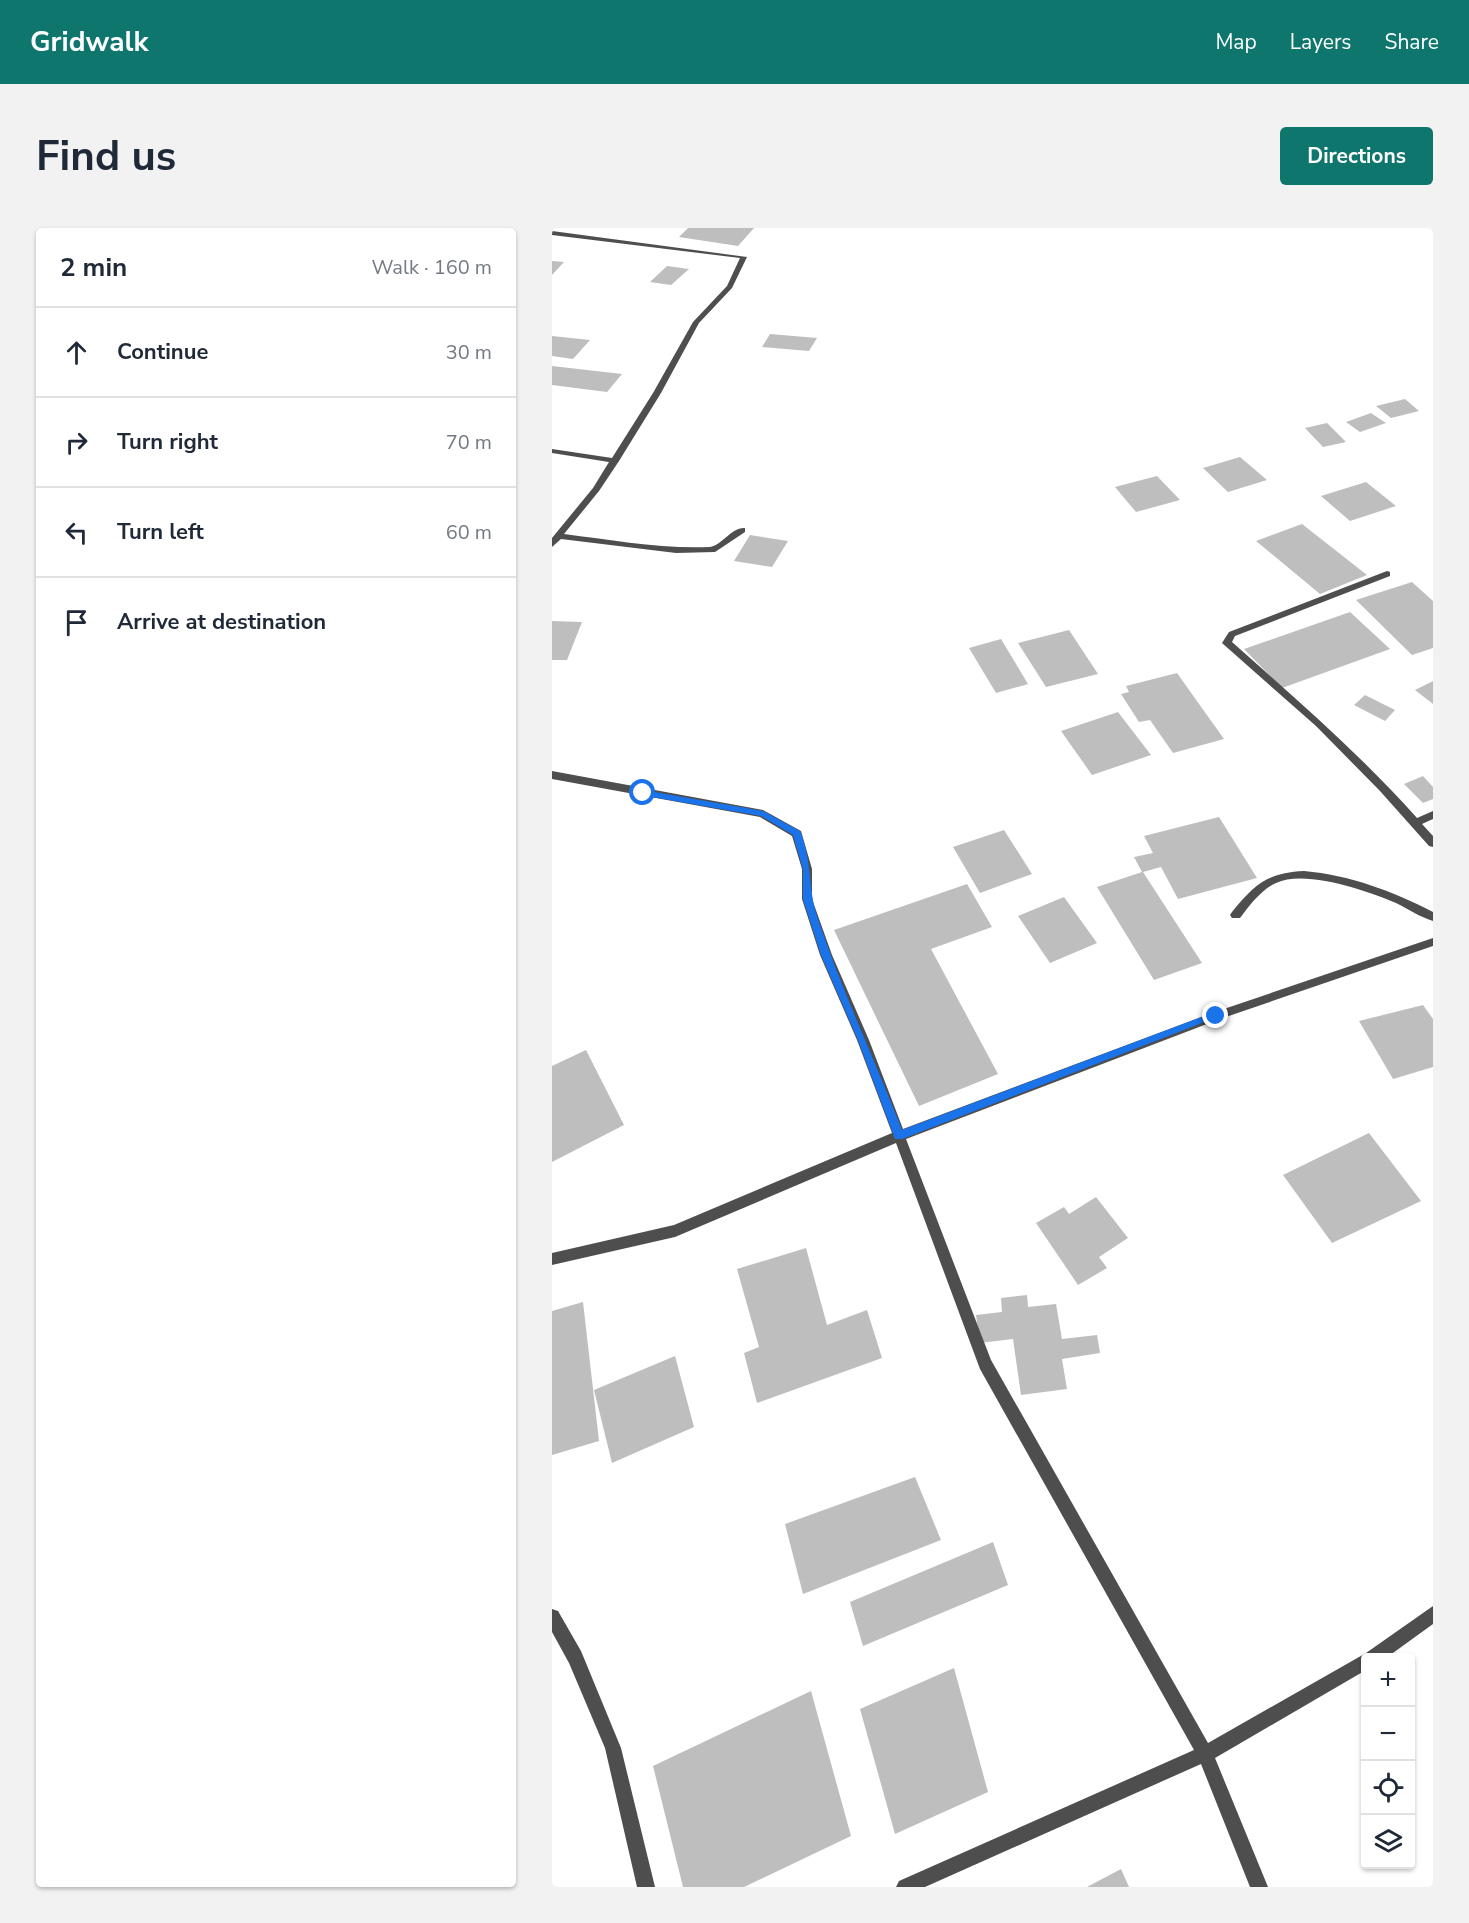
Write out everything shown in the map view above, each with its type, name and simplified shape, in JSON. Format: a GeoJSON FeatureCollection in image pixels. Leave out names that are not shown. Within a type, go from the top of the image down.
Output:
{"type":"FeatureCollection","features":[{"type":"Feature","properties":{"kind":"street"},"geometry":{"type":"LineString","coordinates":[[552,233],[744,257],[730,287],[696,322],[657,393],[615,461],[552,544]]}},
{"type":"Feature","properties":{"kind":"street"},"geometry":{"type":"LineString","coordinates":[[552,451],[615,461]]}},
{"type":"Feature","properties":{"kind":"street"},"geometry":{"type":"LineString","coordinates":[[560,536],[675,550],[715,549],[741,530]]}},
{"type":"Feature","properties":{"kind":"street"},"geometry":{"type":"LineString","coordinates":[[1387,574],[1232,634],[1227,643],[1318,724],[1433,843]]}},
{"type":"Feature","properties":{"kind":"street"},"geometry":{"type":"LineString","coordinates":[[552,775],[763,814],[797,834],[807,869],[807,899],[826,955],[863,1040],[985,1364],[1205,1754],[1259,1887]]}},
{"type":"Feature","properties":{"kind":"street"},"geometry":{"type":"LineString","coordinates":[[1416,823],[1433,815]]}},
{"type":"Feature","properties":{"kind":"street"},"geometry":{"type":"LineString","coordinates":[[1236,915],[1258,889],[1285,876],[1321,878],[1366,886],[1404,901],[1433,917]]}},
{"type":"Feature","properties":{"kind":"street"},"geometry":{"type":"LineString","coordinates":[[552,1259],[675,1231],[899,1136],[1216,1016],[1433,942]]}},
{"type":"Feature","properties":{"kind":"street"},"geometry":{"type":"LineString","coordinates":[[1378,1653],[1433,1614]]}},
{"type":"Feature","properties":{"kind":"street"},"geometry":{"type":"LineString","coordinates":[[552,1617],[575,1657],[613,1748],[646,1887]]}},
{"type":"Feature","properties":{"kind":"street"},"geometry":{"type":"LineString","coordinates":[[905,1887],[1205,1754],[1361,1663]]}},
{"type":"Feature","properties":{"kind":"building"},"geometry":{"type":"Polygon","coordinates":[[[688,228],[754,228],[738,246],[679,237],[688,228]]]}},
{"type":"Feature","properties":{"kind":"building"},"geometry":{"type":"Polygon","coordinates":[[[552,261],[564,262],[552,275],[552,261]]]}},
{"type":"Feature","properties":{"kind":"building"},"geometry":{"type":"Polygon","coordinates":[[[667,266],[689,269],[671,285],[650,282],[667,266]]]}},
{"type":"Feature","properties":{"kind":"building"},"geometry":{"type":"Polygon","coordinates":[[[770,334],[817,338],[809,351],[762,347],[770,334]]]}},
{"type":"Feature","properties":{"kind":"building"},"geometry":{"type":"Polygon","coordinates":[[[552,336],[590,340],[573,359],[552,356],[552,336]]]}},
{"type":"Feature","properties":{"kind":"building"},"geometry":{"type":"Polygon","coordinates":[[[552,366],[622,374],[607,392],[552,385],[552,366]]]}},
{"type":"Feature","properties":{"kind":"building"},"geometry":{"type":"Polygon","coordinates":[[[1405,399],[1419,411],[1391,418],[1376,406],[1405,399]]]}},
{"type":"Feature","properties":{"kind":"building"},"geometry":{"type":"Polygon","coordinates":[[[1371,413],[1386,423],[1360,432],[1346,422],[1371,413]]]}},
{"type":"Feature","properties":{"kind":"building"},"geometry":{"type":"Polygon","coordinates":[[[1327,423],[1346,442],[1323,447],[1305,428],[1327,423]]]}},
{"type":"Feature","properties":{"kind":"building"},"geometry":{"type":"Polygon","coordinates":[[[1240,457],[1267,480],[1228,492],[1203,468],[1240,457]]]}},
{"type":"Feature","properties":{"kind":"building"},"geometry":{"type":"Polygon","coordinates":[[[1157,476],[1180,500],[1136,512],[1115,487],[1157,476]]]}},
{"type":"Feature","properties":{"kind":"building"},"geometry":{"type":"Polygon","coordinates":[[[1366,482],[1396,506],[1350,521],[1321,496],[1366,482]]]}},
{"type":"Feature","properties":{"kind":"building"},"geometry":{"type":"Polygon","coordinates":[[[1302,524],[1367,575],[1320,594],[1256,541],[1302,524]]]}},
{"type":"Feature","properties":{"kind":"building"},"geometry":{"type":"Polygon","coordinates":[[[750,535],[788,541],[772,567],[734,561],[750,535]]]}},
{"type":"Feature","properties":{"kind":"building"},"geometry":{"type":"Polygon","coordinates":[[[1412,582],[1433,601],[1433,648],[1412,655],[1356,600],[1412,582]]]}},
{"type":"Feature","properties":{"kind":"building"},"geometry":{"type":"Polygon","coordinates":[[[1350,612],[1390,649],[1282,688],[1244,649],[1350,612]]]}},
{"type":"Feature","properties":{"kind":"building"},"geometry":{"type":"Polygon","coordinates":[[[552,621],[582,622],[567,660],[552,660],[552,621]]]}},
{"type":"Feature","properties":{"kind":"building"},"geometry":{"type":"Polygon","coordinates":[[[1069,630],[1098,674],[1046,687],[1018,643],[1069,630]]]}},
{"type":"Feature","properties":{"kind":"building"},"geometry":{"type":"Polygon","coordinates":[[[1001,639],[1028,684],[996,693],[969,648],[1001,639]]]}},
{"type":"Feature","properties":{"kind":"building"},"geometry":{"type":"Polygon","coordinates":[[[1177,673],[1224,739],[1173,753],[1150,720],[1139,722],[1121,694],[1129,692],[1126,686],[1177,673]]]}},
{"type":"Feature","properties":{"kind":"building"},"geometry":{"type":"Polygon","coordinates":[[[1433,681],[1433,704],[1415,690],[1433,681]]]}},
{"type":"Feature","properties":{"kind":"building"},"geometry":{"type":"Polygon","coordinates":[[[1365,695],[1395,710],[1385,721],[1354,705],[1365,695]]]}},
{"type":"Feature","properties":{"kind":"building"},"geometry":{"type":"Polygon","coordinates":[[[1118,712],[1151,755],[1092,775],[1061,731],[1118,712]]]}},
{"type":"Feature","properties":{"kind":"building"},"geometry":{"type":"Polygon","coordinates":[[[1423,776],[1433,787],[1433,799],[1423,803],[1404,784],[1423,776]]]}},
{"type":"Feature","properties":{"kind":"building"},"geometry":{"type":"Polygon","coordinates":[[[1219,817],[1257,878],[1178,899],[1161,867],[1143,872],[1202,963],[1154,980],[1097,887],[1142,872],[1134,857],[1153,853],[1144,836],[1219,817]]]}},
{"type":"Feature","properties":{"kind":"building"},"geometry":{"type":"Polygon","coordinates":[[[1004,830],[1032,874],[980,893],[953,847],[1004,830]]]}},
{"type":"Feature","properties":{"kind":"building"},"geometry":{"type":"Polygon","coordinates":[[[967,884],[992,927],[931,949],[998,1074],[919,1106],[834,930],[967,884]]]}},
{"type":"Feature","properties":{"kind":"building"},"geometry":{"type":"Polygon","coordinates":[[[1064,897],[1097,943],[1050,963],[1018,916],[1064,897]]]}},
{"type":"Feature","properties":{"kind":"building"},"geometry":{"type":"Polygon","coordinates":[[[1423,1005],[1433,1019],[1433,1067],[1393,1079],[1359,1021],[1423,1005]]]}},
{"type":"Feature","properties":{"kind":"building"},"geometry":{"type":"Polygon","coordinates":[[[586,1050],[624,1125],[552,1162],[552,1066],[586,1050]]]}},
{"type":"Feature","properties":{"kind":"building"},"geometry":{"type":"Polygon","coordinates":[[[1369,1133],[1421,1201],[1332,1243],[1283,1175],[1369,1133]]]}},
{"type":"Feature","properties":{"kind":"building"},"geometry":{"type":"Polygon","coordinates":[[[1096,1197],[1128,1238],[1099,1257],[1107,1268],[1078,1285],[1036,1223],[1064,1207],[1069,1214],[1096,1197]]]}},
{"type":"Feature","properties":{"kind":"building"},"geometry":{"type":"Polygon","coordinates":[[[806,1248],[827,1325],[867,1310],[882,1358],[757,1403],[744,1353],[759,1347],[737,1269],[806,1248]]]}},
{"type":"Feature","properties":{"kind":"building"},"geometry":{"type":"Polygon","coordinates":[[[1027,1295],[1028,1307],[1056,1304],[1062,1339],[1097,1335],[1100,1353],[1062,1359],[1067,1389],[1021,1395],[1013,1339],[980,1343],[976,1315],[1002,1312],[1001,1298],[1027,1295]]]}},
{"type":"Feature","properties":{"kind":"building"},"geometry":{"type":"Polygon","coordinates":[[[583,1302],[599,1441],[552,1455],[552,1311],[583,1302]]]}},
{"type":"Feature","properties":{"kind":"building"},"geometry":{"type":"Polygon","coordinates":[[[675,1356],[694,1427],[612,1463],[594,1390],[675,1356]]]}},
{"type":"Feature","properties":{"kind":"building"},"geometry":{"type":"Polygon","coordinates":[[[915,1477],[941,1540],[803,1594],[785,1524],[915,1477]]]}},
{"type":"Feature","properties":{"kind":"building"},"geometry":{"type":"Polygon","coordinates":[[[993,1542],[1008,1585],[863,1646],[850,1602],[993,1542]]]}},
{"type":"Feature","properties":{"kind":"building"},"geometry":{"type":"Polygon","coordinates":[[[954,1668],[988,1792],[895,1834],[860,1709],[954,1668]]]}},
{"type":"Feature","properties":{"kind":"building"},"geometry":{"type":"Polygon","coordinates":[[[811,1691],[851,1836],[744,1887],[683,1887],[653,1766],[811,1691]]]}},
{"type":"Feature","properties":{"kind":"building"},"geometry":{"type":"Polygon","coordinates":[[[1121,1869],[1129,1887],[1087,1887],[1121,1869]]]}},
{"type":"Feature","properties":{"kind":"route"},"geometry":{"type":"LineString","coordinates":[[643,793],[763,814],[797,834],[807,869],[807,899],[826,955],[863,1040],[899,1136],[1216,1016]]}}]}
